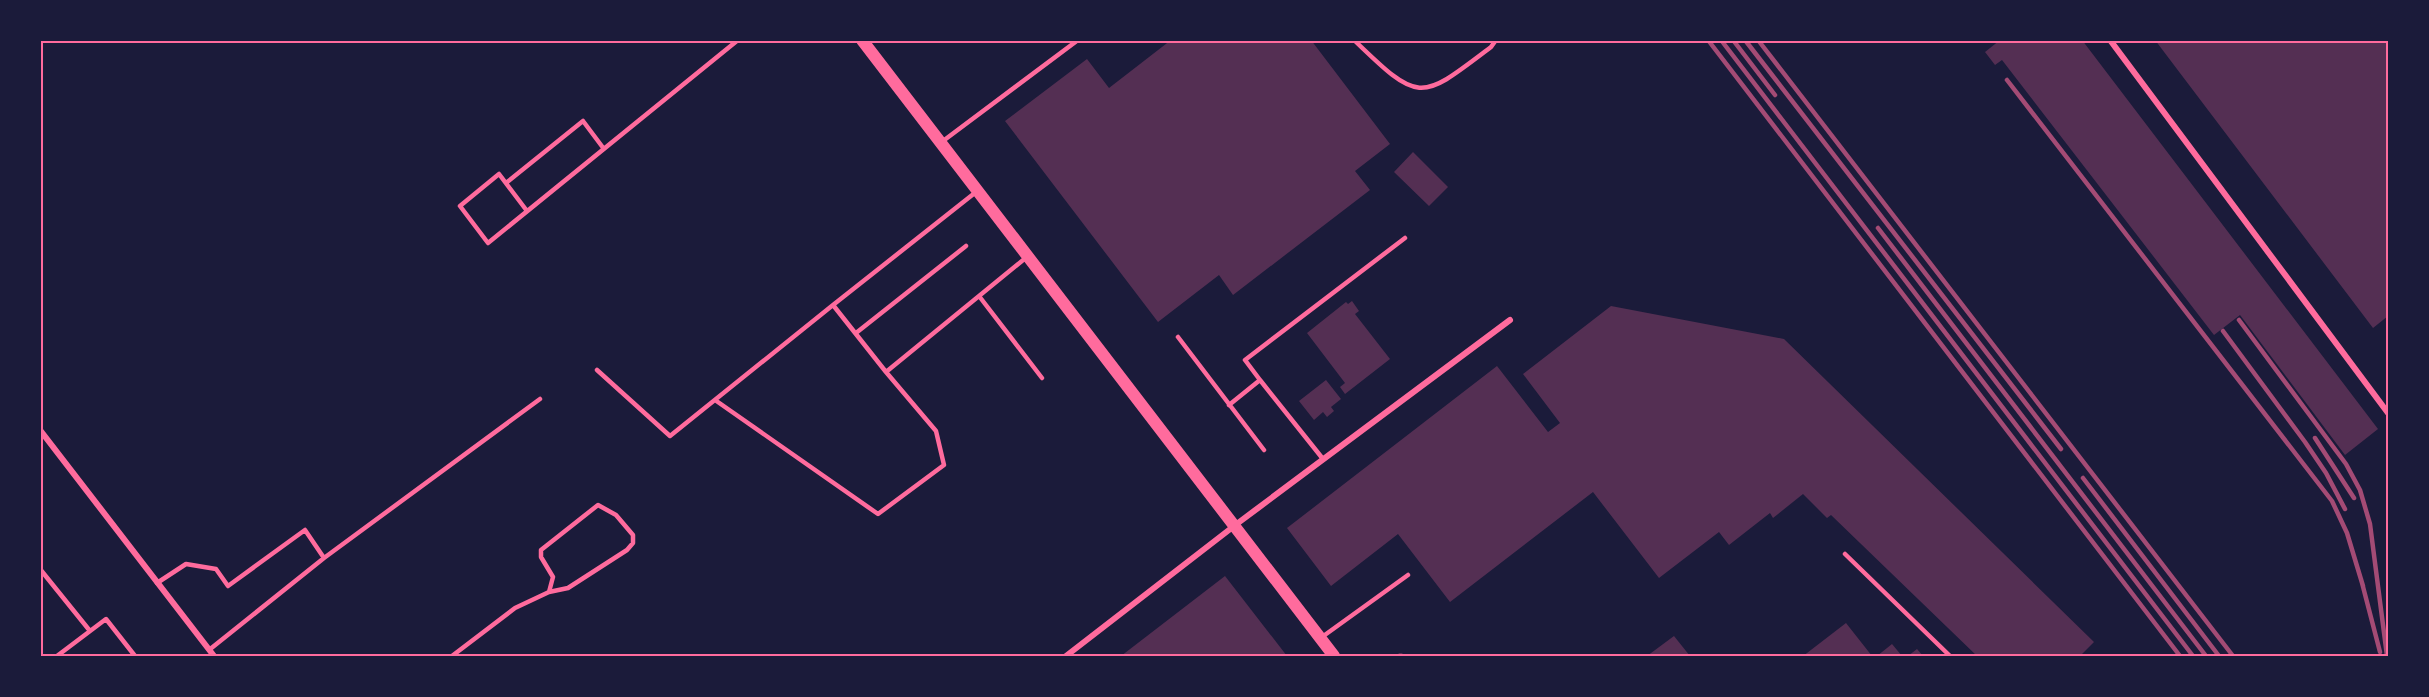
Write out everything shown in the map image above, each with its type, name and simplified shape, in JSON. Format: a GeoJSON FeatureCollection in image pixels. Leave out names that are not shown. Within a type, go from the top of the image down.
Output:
{"type":"FeatureCollection","features":[{"type":"Feature","properties":{"kind":"main road"},"geometry":{"type":"LineString","coordinates":[[862,40],[1334,657]]}},
{"type":"Feature","properties":{"kind":"street"},"geometry":{"type":"LineString","coordinates":[[2110,40],[2388,413]]}},
{"type":"Feature","properties":{"kind":"street"},"geometry":{"type":"LineString","coordinates":[[1066,657],[1234,526],[1510,320]]}},
{"type":"Feature","properties":{"kind":"street"},"geometry":{"type":"LineString","coordinates":[[40,430],[214,657]]}},
{"type":"Feature","properties":{"kind":"lane"},"geometry":{"type":"LineString","coordinates":[[527,211],[499,174],[459,206],[488,243],[738,40]]}},
{"type":"Feature","properties":{"kind":"lane"},"geometry":{"type":"LineString","coordinates":[[941,143],[1078,40]]}},
{"type":"Feature","properties":{"kind":"lane"},"geometry":{"type":"LineString","coordinates":[[1354,40],[1385,71],[1402,83],[1415,88],[1436,87],[1491,47],[1496,40]]}},
{"type":"Feature","properties":{"kind":"lane"},"geometry":{"type":"LineString","coordinates":[[506,183],[583,121],[604,149]]}},
{"type":"Feature","properties":{"kind":"lane"},"geometry":{"type":"LineString","coordinates":[[597,370],[670,436],[977,191]]}},
{"type":"Feature","properties":{"kind":"lane"},"geometry":{"type":"LineString","coordinates":[[1323,459],[1245,360],[1405,238]]}},
{"type":"Feature","properties":{"kind":"lane"},"geometry":{"type":"LineString","coordinates":[[856,333],[966,246]]}},
{"type":"Feature","properties":{"kind":"lane"},"geometry":{"type":"LineString","coordinates":[[886,372],[1028,256]]}},
{"type":"Feature","properties":{"kind":"lane"},"geometry":{"type":"LineString","coordinates":[[979,296],[1042,378]]}},
{"type":"Feature","properties":{"kind":"lane"},"geometry":{"type":"LineString","coordinates":[[715,400],[878,514],[944,465],[936,431],[833,305]]}},
{"type":"Feature","properties":{"kind":"lane"},"geometry":{"type":"LineString","coordinates":[[1178,337],[1264,450]]}},
{"type":"Feature","properties":{"kind":"lane"},"geometry":{"type":"LineString","coordinates":[[1229,405],[1260,380]]}},
{"type":"Feature","properties":{"kind":"lane"},"geometry":{"type":"LineString","coordinates":[[209,650],[324,558],[540,399]]}},
{"type":"Feature","properties":{"kind":"lane"},"geometry":{"type":"LineString","coordinates":[[452,657],[515,608],[549,592],[568,588],[627,550],[633,543],[633,536],[616,515],[598,505],[541,550],[541,557],[553,577],[549,592]]}},
{"type":"Feature","properties":{"kind":"lane"},"geometry":{"type":"LineString","coordinates":[[157,583],[186,564],[216,569],[228,586],[305,530],[324,558]]}},
{"type":"Feature","properties":{"kind":"lane"},"geometry":{"type":"LineString","coordinates":[[1845,554],[1950,657]]}},
{"type":"Feature","properties":{"kind":"lane"},"geometry":{"type":"LineString","coordinates":[[40,569],[90,631]]}},
{"type":"Feature","properties":{"kind":"lane"},"geometry":{"type":"LineString","coordinates":[[1320,638],[1408,575]]}},
{"type":"Feature","properties":{"kind":"lane"},"geometry":{"type":"LineString","coordinates":[[57,657],[106,619],[135,657]]}},
{"type":"Feature","properties":{"kind":"lane"},"geometry":{"type":"LineString","coordinates":[[65,650],[70,657]]}},
{"type":"Feature","properties":{"kind":"building"},"geometry":{"type":"Polygon","coordinates":[[[1171,40],[1311,40],[1390,144],[1355,171],[1370,190],[1233,295],[1219,275],[1158,322],[1005,121],[1087,59],[1109,88],[1171,40]]]}},
{"type":"Feature","properties":{"kind":"building"},"geometry":{"type":"Polygon","coordinates":[[[2000,40],[2082,40],[2378,429],[2345,455],[2240,315],[2214,335],[2002,60],[1995,65],[1985,52],[2000,40]]]}},
{"type":"Feature","properties":{"kind":"building"},"geometry":{"type":"Polygon","coordinates":[[[2155,40],[2388,40],[2388,316],[2373,328],[2155,40]]]}},
{"type":"Feature","properties":{"kind":"building"},"geometry":{"type":"Polygon","coordinates":[[[1413,152],[1448,187],[1429,206],[1394,172],[1413,152]]]}},
{"type":"Feature","properties":{"kind":"building"},"geometry":{"type":"Polygon","coordinates":[[[1352,301],[1359,311],[1355,314],[1390,359],[1345,394],[1340,387],[1345,383],[1307,333],[1346,302],[1348,304],[1352,301]]]}},
{"type":"Feature","properties":{"kind":"building"},"geometry":{"type":"Polygon","coordinates":[[[1611,306],[1784,339],[2094,642],[2080,656],[1977,656],[1831,515],[1827,518],[1803,494],[1773,518],[1770,513],[1729,545],[1719,532],[1659,578],[1593,492],[1450,602],[1398,534],[1331,586],[1287,528],[1497,366],[1548,432],[1560,423],[1523,374],[1611,306]]]}},
{"type":"Feature","properties":{"kind":"building"},"geometry":{"type":"Polygon","coordinates":[[[1326,380],[1341,399],[1331,407],[1334,411],[1327,417],[1323,412],[1314,420],[1299,401],[1326,380]]]}},
{"type":"Feature","properties":{"kind":"building"},"geometry":{"type":"Polygon","coordinates":[[[1225,576],[1287,656],[1121,656],[1225,576]]]}},
{"type":"Feature","properties":{"kind":"building"},"geometry":{"type":"Polygon","coordinates":[[[1846,623],[1872,656],[1803,656],[1807,653],[1846,623]]]}},
{"type":"Feature","properties":{"kind":"building"},"geometry":{"type":"Polygon","coordinates":[[[1674,636],[1690,656],[1647,656],[1674,636]]]}},
{"type":"Feature","properties":{"kind":"building"},"geometry":{"type":"Polygon","coordinates":[[[1892,644],[1902,656],[1877,656],[1892,644]]]}},
{"type":"Feature","properties":{"kind":"building"},"geometry":{"type":"Polygon","coordinates":[[[1917,649],[1923,656],[1908,656],[1917,649]]]}},
{"type":"Feature","properties":{"kind":"railway"},"geometry":{"type":"LineString","coordinates":[[1708,40],[2180,656]]}},
{"type":"Feature","properties":{"kind":"railway"},"geometry":{"type":"LineString","coordinates":[[1721,40],[2193,656]]}},
{"type":"Feature","properties":{"kind":"railway"},"geometry":{"type":"LineString","coordinates":[[1733,40],[1775,95]]}},
{"type":"Feature","properties":{"kind":"railway"},"geometry":{"type":"LineString","coordinates":[[1745,40],[2061,449]]}},
{"type":"Feature","properties":{"kind":"railway"},"geometry":{"type":"LineString","coordinates":[[1758,40],[2233,656]]}},
{"type":"Feature","properties":{"kind":"railway"},"geometry":{"type":"LineString","coordinates":[[2007,80],[2332,501],[2347,533],[2363,586]]}},
{"type":"Feature","properties":{"kind":"railway"},"geometry":{"type":"LineString","coordinates":[[1878,228],[2206,656]]}},
{"type":"Feature","properties":{"kind":"railway"},"geometry":{"type":"LineString","coordinates":[[2239,320],[2346,464],[2360,490],[2370,524],[2387,656]]}},
{"type":"Feature","properties":{"kind":"railway"},"geometry":{"type":"LineString","coordinates":[[2223,331],[2305,442],[2326,473],[2345,509]]}},
{"type":"Feature","properties":{"kind":"railway"},"geometry":{"type":"LineString","coordinates":[[2315,438],[2354,498]]}},
{"type":"Feature","properties":{"kind":"railway"},"geometry":{"type":"LineString","coordinates":[[2083,478],[2219,656]]}},
{"type":"Feature","properties":{"kind":"railway"},"geometry":{"type":"LineString","coordinates":[[2361,579],[2380,652]]}}]}
